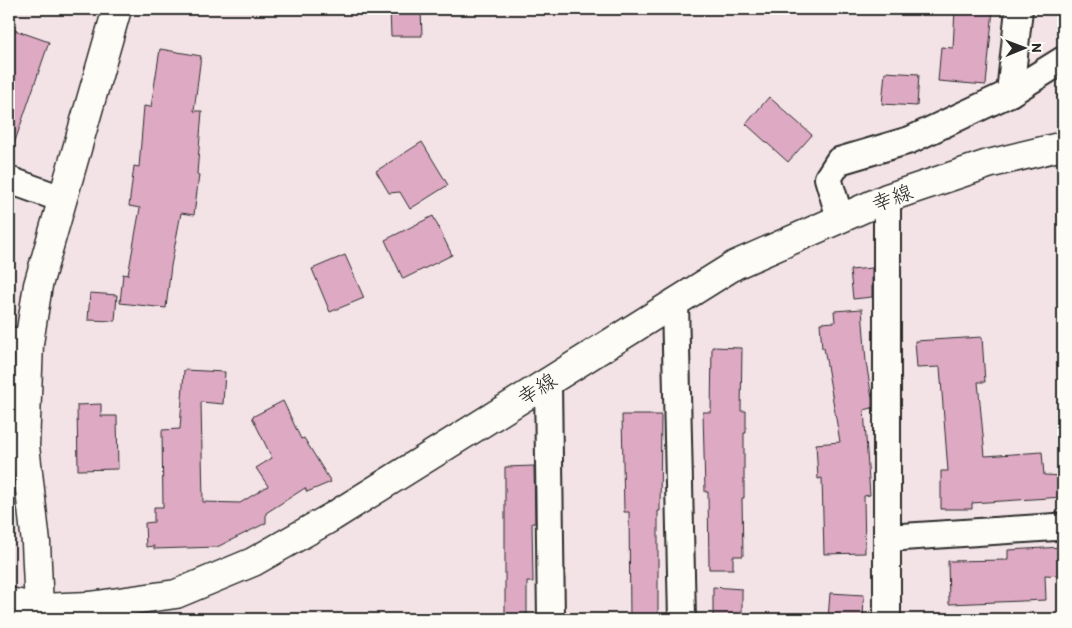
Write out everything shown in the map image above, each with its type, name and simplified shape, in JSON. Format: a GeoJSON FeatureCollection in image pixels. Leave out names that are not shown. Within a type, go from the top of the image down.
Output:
{"type":"FeatureCollection","features":[{"type":"Feature","properties":{"kind":"street"},"geometry":{"type":"LineString","coordinates":[[38,614],[36,543],[25,446],[19,342],[38,285],[117,9]]}},
{"type":"Feature","properties":{"kind":"street"},"geometry":{"type":"LineString","coordinates":[[1010,93],[1019,9]]}},
{"type":"Feature","properties":{"kind":"street"},"geometry":{"type":"LineString","coordinates":[[840,218],[828,178],[840,161],[910,140],[1010,93],[1063,60]]}},
{"type":"Feature","properties":{"kind":"street","name":"幸線"},"geometry":{"type":"LineString","coordinates":[[9,602],[38,614],[176,594],[253,562],[332,517],[735,265],[887,198],[988,164],[1063,146]]}},
{"type":"Feature","properties":{"kind":"street"},"geometry":{"type":"LineString","coordinates":[[9,180],[62,199]]}},
{"type":"Feature","properties":{"kind":"street"},"geometry":{"type":"LineString","coordinates":[[887,198],[887,619]]}},
{"type":"Feature","properties":{"kind":"street"},"geometry":{"type":"LineString","coordinates":[[676,302],[682,619]]}},
{"type":"Feature","properties":{"kind":"street"},"geometry":{"type":"LineString","coordinates":[[548,382],[551,619]]}},
{"type":"Feature","properties":{"kind":"street"},"geometry":{"type":"LineString","coordinates":[[887,538],[1055,527]]}},
{"type":"Feature","properties":{"kind":"building"},"geometry":{"type":"Polygon","coordinates":[[[390,9],[421,9],[422,36],[391,36],[390,9]]]}},
{"type":"Feature","properties":{"kind":"building"},"geometry":{"type":"Polygon","coordinates":[[[955,9],[993,9],[986,85],[938,81],[941,47],[953,48],[955,9]]]}},
{"type":"Feature","properties":{"kind":"building"},"geometry":{"type":"Polygon","coordinates":[[[9,28],[49,42],[13,147],[9,147],[9,28]]]}},
{"type":"Feature","properties":{"kind":"building"},"geometry":{"type":"Polygon","coordinates":[[[160,49],[201,56],[194,111],[202,111],[197,174],[199,175],[194,215],[181,213],[171,266],[166,308],[120,303],[123,274],[128,275],[140,208],[129,206],[134,166],[139,167],[144,106],[151,107],[160,49]]]}},
{"type":"Feature","properties":{"kind":"building"},"geometry":{"type":"Polygon","coordinates":[[[885,72],[919,74],[917,106],[882,104],[885,72]]]}},
{"type":"Feature","properties":{"kind":"building"},"geometry":{"type":"Polygon","coordinates":[[[769,97],[812,135],[788,162],[746,124],[769,97]]]}},
{"type":"Feature","properties":{"kind":"building"},"geometry":{"type":"Polygon","coordinates":[[[422,142],[448,185],[410,209],[400,192],[389,193],[376,171],[422,142]]]}},
{"type":"Feature","properties":{"kind":"building"},"geometry":{"type":"Polygon","coordinates":[[[433,216],[452,255],[403,279],[385,240],[433,216]]]}},
{"type":"Feature","properties":{"kind":"building"},"geometry":{"type":"Polygon","coordinates":[[[345,255],[364,298],[330,312],[312,269],[345,255]]]}},
{"type":"Feature","properties":{"kind":"building"},"geometry":{"type":"Polygon","coordinates":[[[872,268],[872,297],[853,299],[850,270],[872,268]]]}},
{"type":"Feature","properties":{"kind":"building"},"geometry":{"type":"Polygon","coordinates":[[[90,293],[117,295],[115,321],[88,320],[90,293]]]}},
{"type":"Feature","properties":{"kind":"building"},"geometry":{"type":"Polygon","coordinates":[[[862,309],[866,362],[872,398],[872,408],[864,410],[870,495],[864,496],[865,553],[824,554],[822,478],[818,479],[816,444],[840,442],[824,348],[822,348],[820,323],[835,322],[834,311],[862,309]]]}},
{"type":"Feature","properties":{"kind":"building"},"geometry":{"type":"Polygon","coordinates":[[[982,337],[985,382],[978,382],[985,456],[1042,452],[1044,475],[1063,476],[1063,497],[972,503],[972,509],[941,509],[941,471],[948,471],[940,367],[917,368],[915,341],[982,337]]]}},
{"type":"Feature","properties":{"kind":"building"},"geometry":{"type":"Polygon","coordinates":[[[712,347],[742,348],[741,411],[746,411],[744,498],[742,498],[743,556],[733,556],[733,569],[709,569],[708,492],[705,492],[703,412],[711,412],[712,347]]]}},
{"type":"Feature","properties":{"kind":"building"},"geometry":{"type":"Polygon","coordinates":[[[184,370],[225,372],[223,404],[201,402],[203,502],[240,503],[268,486],[256,468],[272,458],[252,417],[283,401],[301,439],[304,438],[331,482],[307,492],[305,488],[266,513],[266,523],[217,547],[154,549],[154,546],[146,547],[145,523],[154,522],[154,507],[163,507],[162,430],[180,429],[184,370]]]}},
{"type":"Feature","properties":{"kind":"building"},"geometry":{"type":"Polygon","coordinates":[[[101,404],[101,416],[117,416],[118,469],[78,470],[77,405],[101,404]]]}},
{"type":"Feature","properties":{"kind":"building"},"geometry":{"type":"Polygon","coordinates":[[[622,415],[661,415],[660,511],[658,511],[658,619],[630,619],[629,512],[624,512],[622,415]]]}},
{"type":"Feature","properties":{"kind":"building"},"geometry":{"type":"Polygon","coordinates":[[[534,466],[535,523],[532,523],[533,582],[527,582],[527,619],[505,619],[505,467],[534,466]]]}},
{"type":"Feature","properties":{"kind":"building"},"geometry":{"type":"Polygon","coordinates":[[[1063,547],[1063,576],[1045,575],[1046,600],[949,604],[948,561],[1008,560],[1008,550],[1063,547]]]}},
{"type":"Feature","properties":{"kind":"building"},"geometry":{"type":"Polygon","coordinates":[[[713,587],[742,589],[742,619],[713,619],[713,587]]]}},
{"type":"Feature","properties":{"kind":"building"},"geometry":{"type":"Polygon","coordinates":[[[830,593],[864,595],[863,619],[828,619],[830,593]]]}}]}
